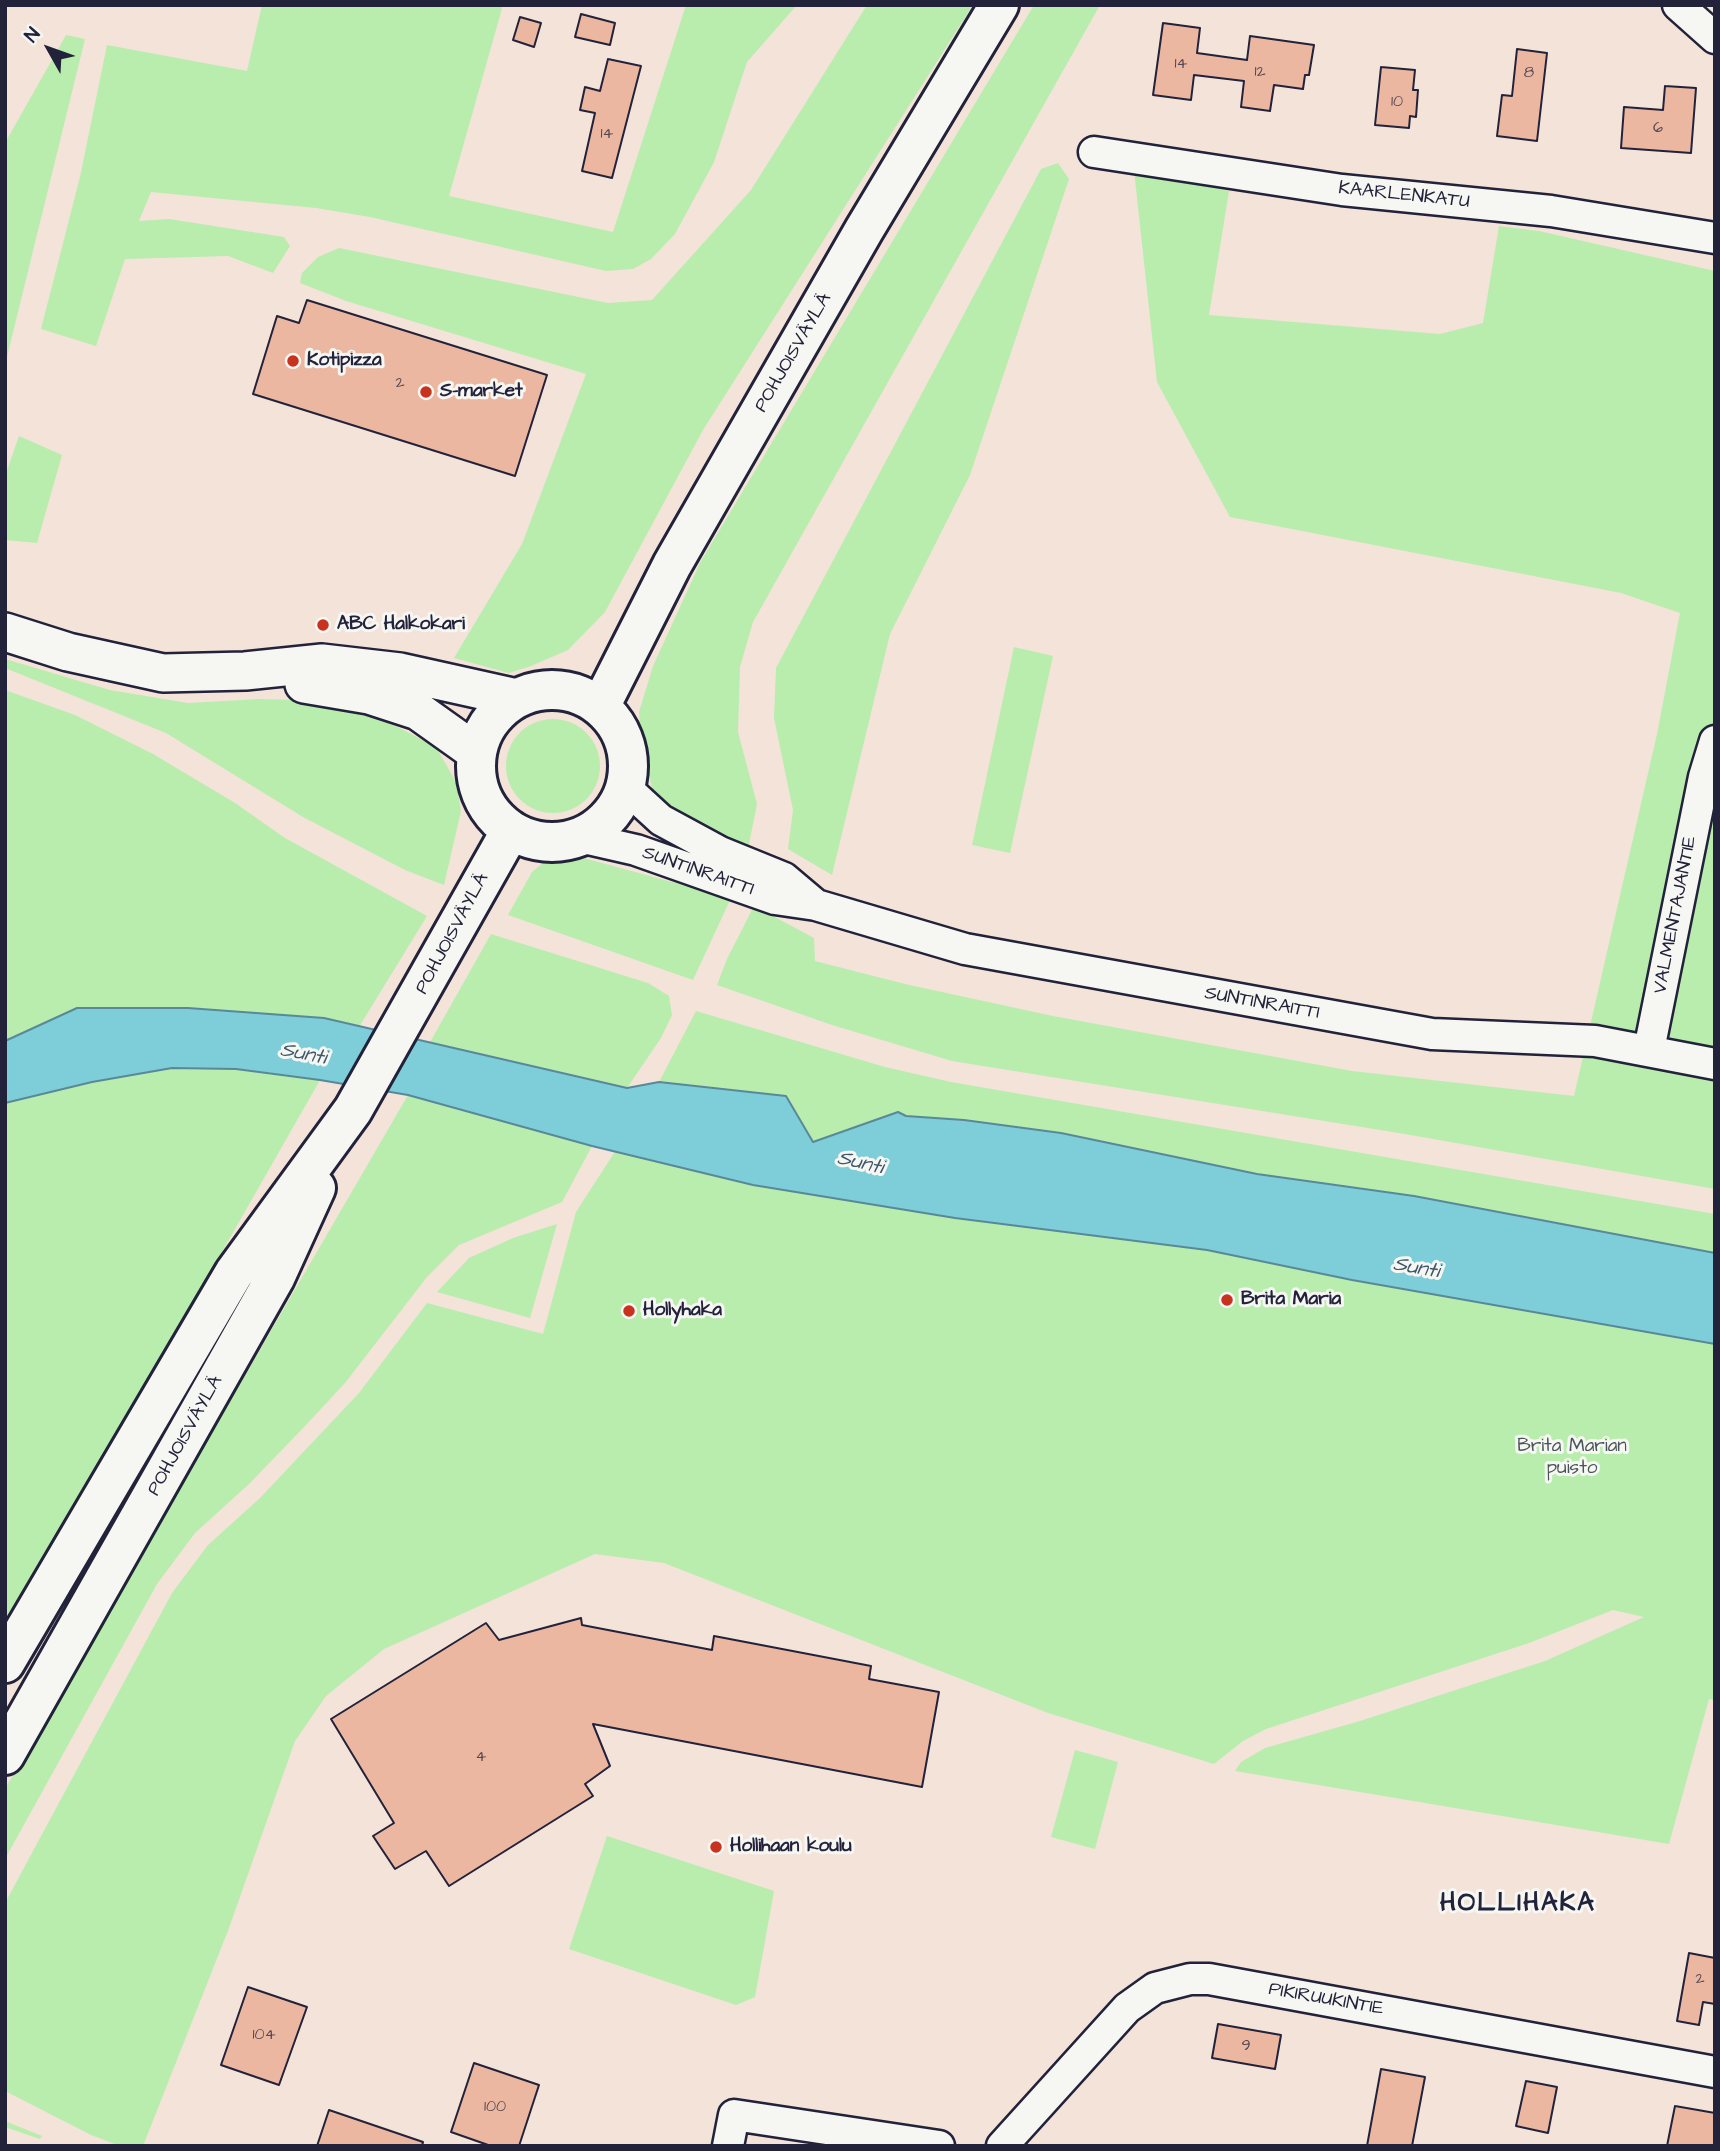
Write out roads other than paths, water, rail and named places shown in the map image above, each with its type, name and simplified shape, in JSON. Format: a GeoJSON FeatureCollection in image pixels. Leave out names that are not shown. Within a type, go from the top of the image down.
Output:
{"type":"FeatureCollection","features":[{"type":"Feature","properties":{"kind":"main road","name":"POHJOISVÄYLÄ"},"geometry":{"type":"LineString","coordinates":[[600,707],[673,565],[864,230],[999,5]]}},
{"type":"Feature","properties":{"kind":"main road"},"geometry":{"type":"LineString","coordinates":[[551,690],[577,695],[600,707],[617,727],[627,752],[625,787],[608,817],[579,837],[544,841],[511,830],[487,804],[476,771],[477,753],[491,721],[517,698],[551,690]]}},
{"type":"Feature","properties":{"kind":"main road","name":"POHJOISVÄYLÄ"},"geometry":{"type":"LineString","coordinates":[[5,1663],[234,1273],[352,1110],[511,830]]}},
{"type":"Feature","properties":{"kind":"main road","name":"POHJOISVÄYLÄ"},"geometry":{"type":"LineString","coordinates":[[5,1755],[275,1278],[352,1110]]}},
{"type":"Feature","properties":{"kind":"street"},"geometry":{"type":"LineString","coordinates":[[1678,5],[1715,38]]}},
{"type":"Feature","properties":{"kind":"street","name":"KAARLENKATU"},"geometry":{"type":"LineString","coordinates":[[1094,152],[1342,190],[1551,211],[1715,237]]}},
{"type":"Feature","properties":{"kind":"street"},"geometry":{"type":"LineString","coordinates":[[5,632],[68,652],[163,673],[245,671],[322,663],[400,672],[517,698]]}},
{"type":"Feature","properties":{"kind":"street"},"geometry":{"type":"LineString","coordinates":[[245,671],[369,695],[418,712],[477,753]]}},
{"type":"Feature","properties":{"kind":"street","name":"VALMENTAJANTIE"},"geometry":{"type":"LineString","coordinates":[[1649,1050],[1704,777],[1715,741]]}},
{"type":"Feature","properties":{"kind":"street","name":"SUNTINRAITTI"},"geometry":{"type":"LineString","coordinates":[[625,787],[661,820],[720,852],[784,878],[816,905]]}},
{"type":"Feature","properties":{"kind":"street","name":"SUNTINRAITTI"},"geometry":{"type":"LineString","coordinates":[[579,837],[636,850],[775,899],[816,905],[965,949],[1432,1034],[1595,1041],[1715,1064]]}},
{"type":"Feature","properties":{"kind":"street","name":"PIKIRUUKINTIE"},"geometry":{"type":"LineString","coordinates":[[1008,2141],[1127,2008],[1155,1988],[1191,1979],[1209,1979],[1715,2072]]}},
{"type":"Feature","properties":{"kind":"street"},"geometry":{"type":"LineString","coordinates":[[728,2146],[734,2115],[939,2146]]}},
{"type":"Feature","properties":{"kind":"water","name":"Sunti"},"geometry":{"type":"Polygon","coordinates":[[[77,1008],[188,1008],[324,1018],[627,1088],[659,1082],[786,1096],[813,1142],[898,1112],[906,1116],[964,1120],[1061,1133],[1257,1174],[1414,1196],[1715,1253],[1715,1344],[1352,1280],[1207,1250],[955,1218],[753,1185],[592,1146],[408,1095],[320,1080],[236,1069],[172,1068],[92,1082],[5,1103],[5,1041],[77,1008]]]}},
{"type":"Feature","properties":{"kind":"place","name":"Kotipizza"},"geometry":{"type":"Point","coordinates":[293,361]}},
{"type":"Feature","properties":{"kind":"place","name":"S-market"},"geometry":{"type":"Point","coordinates":[426,392]}},
{"type":"Feature","properties":{"kind":"place","name":"ABC Halkokari"},"geometry":{"type":"Point","coordinates":[323,625]}},
{"type":"Feature","properties":{"kind":"place","name":"Brita Maria"},"geometry":{"type":"Point","coordinates":[1227,1300]}},
{"type":"Feature","properties":{"kind":"place","name":"Hollyhaka"},"geometry":{"type":"Point","coordinates":[629,1311]}},
{"type":"Feature","properties":{"kind":"place","name":"Hollihaan koulu"},"geometry":{"type":"Point","coordinates":[716,1847]}},
{"type":"Feature","properties":{"kind":"district","name":"HOLLIHAKA"},"geometry":{"type":"Point","coordinates":[1518,1905]}},
{"type":"Feature","properties":{"kind":"park label","name":"Brita Marian puisto"},"geometry":{"type":"Point","coordinates":[1572,1458]}}]}
